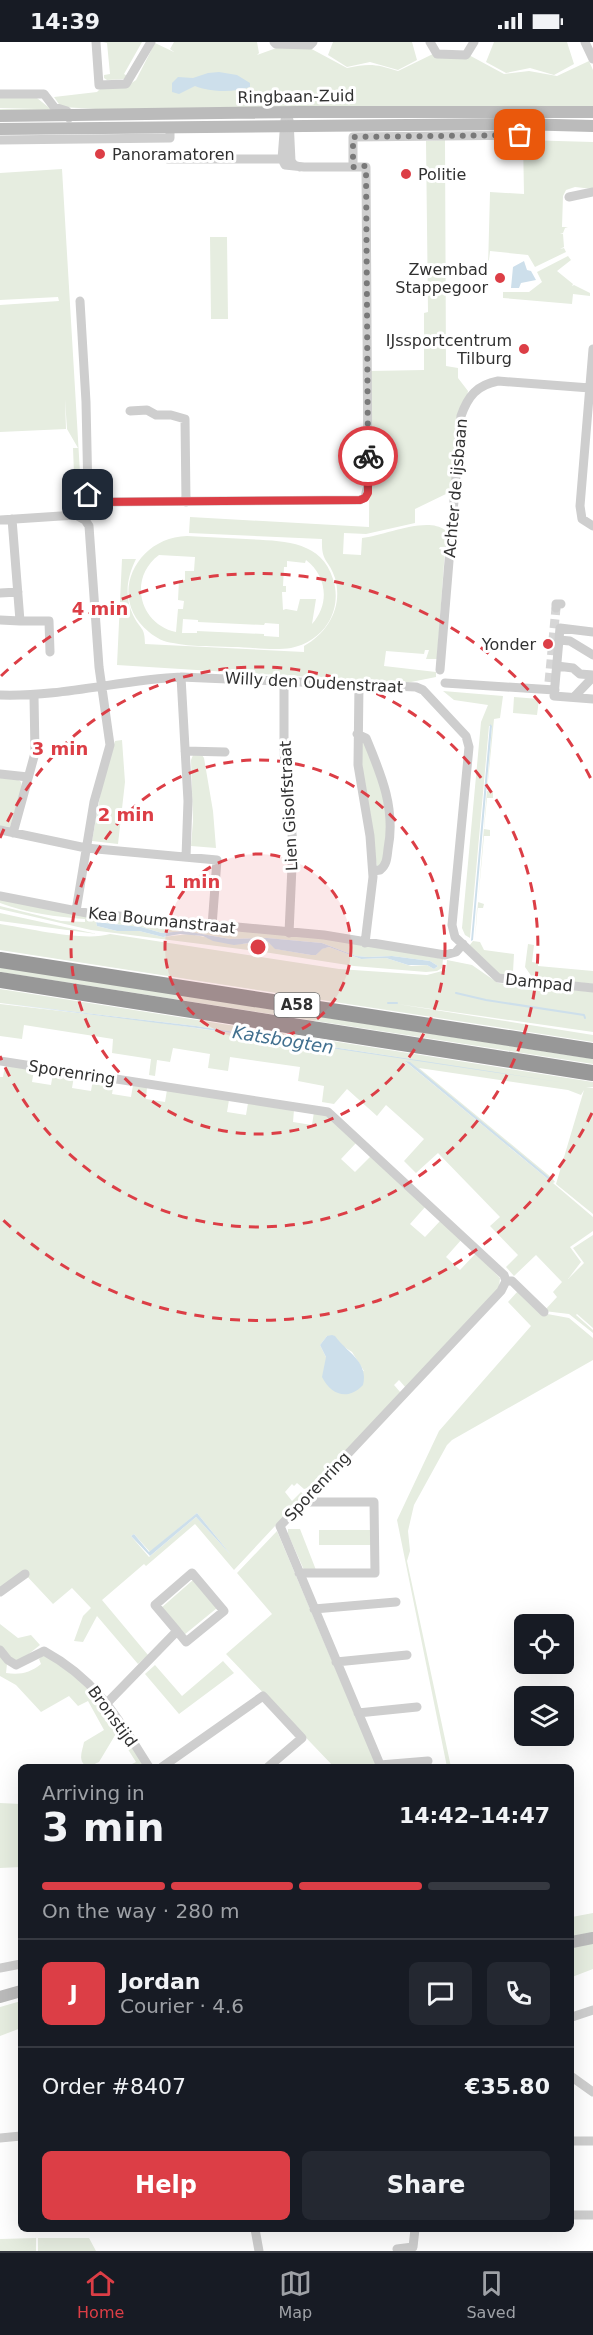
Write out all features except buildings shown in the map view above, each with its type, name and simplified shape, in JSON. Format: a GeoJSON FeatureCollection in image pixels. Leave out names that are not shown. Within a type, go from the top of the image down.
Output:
{"type":"FeatureCollection","features":[{"type":"Feature","properties":{"kind":"highway","name":"A58"},"geometry":{"type":"LineString","coordinates":[[0,960],[593,1051]]}},
{"type":"Feature","properties":{"kind":"highway","name":"A58"},"geometry":{"type":"LineString","coordinates":[[0,980],[593,1073]]}},
{"type":"Feature","properties":{"kind":"main road","name":"Ringbaan-Zuid"},"geometry":{"type":"LineString","coordinates":[[0,116],[287,112],[593,112]]}},
{"type":"Feature","properties":{"kind":"main road","name":"Ringbaan-Zuid"},"geometry":{"type":"LineString","coordinates":[[0,129],[39,134],[69,129],[170,133],[287,127],[517,124],[593,126]]}},
{"type":"Feature","properties":{"kind":"main road"},"geometry":{"type":"LineString","coordinates":[[574,1942],[593,1938]]}},
{"type":"Feature","properties":{"kind":"main road"},"geometry":{"type":"LineString","coordinates":[[0,1997],[18,1992]]}},
{"type":"Feature","properties":{"kind":"main road"},"geometry":{"type":"LineString","coordinates":[[0,2004],[18,2000]]}},
{"type":"Feature","properties":{"kind":"street"},"geometry":{"type":"LineString","coordinates":[[96,42],[99,85],[126,84],[151,42]]}},
{"type":"Feature","properties":{"kind":"street"},"geometry":{"type":"LineString","coordinates":[[274,42],[276,45],[310,45],[313,42]]}},
{"type":"Feature","properties":{"kind":"street"},"geometry":{"type":"LineString","coordinates":[[430,42],[437,54],[466,55],[474,42]]}},
{"type":"Feature","properties":{"kind":"street"},"geometry":{"type":"LineString","coordinates":[[585,42],[593,59]]}},
{"type":"Feature","properties":{"kind":"street"},"geometry":{"type":"LineString","coordinates":[[0,94],[44,94],[54,107],[67,111],[69,129]]}},
{"type":"Feature","properties":{"kind":"street"},"geometry":{"type":"LineString","coordinates":[[287,112],[291,160],[294,165],[303,167]]}},
{"type":"Feature","properties":{"kind":"street"},"geometry":{"type":"LineString","coordinates":[[80,301],[86,402],[88,495],[95,502],[360,500],[365,498],[368,485],[366,166],[288,167],[282,159],[287,127]]}},
{"type":"Feature","properties":{"kind":"street","name":"Ringbaan-Zuid"},"geometry":{"type":"LineString","coordinates":[[0,140],[39,134],[170,133]]}},
{"type":"Feature","properties":{"kind":"street"},"geometry":{"type":"LineString","coordinates":[[353,167],[353,137],[525,135]]}},
{"type":"Feature","properties":{"kind":"street"},"geometry":{"type":"LineString","coordinates":[[168,159],[282,159]]}},
{"type":"Feature","properties":{"kind":"street"},"geometry":{"type":"LineString","coordinates":[[569,197],[593,192]]}},
{"type":"Feature","properties":{"kind":"street"},"geometry":{"type":"LineString","coordinates":[[593,349],[580,508],[584,522],[593,526]]}},
{"type":"Feature","properties":{"kind":"street","name":"Achter de ijsbaan"},"geometry":{"type":"LineString","coordinates":[[440,670],[460,416],[466,401],[477,388],[486,383],[498,381],[590,388]]}},
{"type":"Feature","properties":{"kind":"street"},"geometry":{"type":"LineString","coordinates":[[130,411],[147,410],[156,415],[171,415],[185,419],[186,502]]}},
{"type":"Feature","properties":{"kind":"street"},"geometry":{"type":"LineString","coordinates":[[580,508],[584,514],[593,518]]}},
{"type":"Feature","properties":{"kind":"street"},"geometry":{"type":"LineString","coordinates":[[0,520],[76,515],[85,520],[89,526],[94,617],[110,745],[96,792],[76,911]]}},
{"type":"Feature","properties":{"kind":"street"},"geometry":{"type":"LineString","coordinates":[[12,519],[20,621]]}},
{"type":"Feature","properties":{"kind":"street"},"geometry":{"type":"LineString","coordinates":[[0,593],[18,592]]}},
{"type":"Feature","properties":{"kind":"street"},"geometry":{"type":"LineString","coordinates":[[0,620],[49,621],[51,652]]}},
{"type":"Feature","properties":{"kind":"street"},"geometry":{"type":"LineString","coordinates":[[593,632],[560,628],[557,666],[550,687],[554,696],[593,699]]}},
{"type":"Feature","properties":{"kind":"street"},"geometry":{"type":"LineString","coordinates":[[559,639],[570,641],[593,655]]}},
{"type":"Feature","properties":{"kind":"street"},"geometry":{"type":"LineString","coordinates":[[557,666],[573,668],[580,674],[593,676]]}},
{"type":"Feature","properties":{"kind":"street"},"geometry":{"type":"LineString","coordinates":[[574,697],[593,676]]}},
{"type":"Feature","properties":{"kind":"street"},"geometry":{"type":"LineString","coordinates":[[181,677],[188,811],[186,857]]}},
{"type":"Feature","properties":{"kind":"street","name":"Willy den Oudenstraat"},"geometry":{"type":"LineString","coordinates":[[0,695],[34,696],[158,678],[181,677],[416,687],[423,690],[466,736],[469,747],[452,925],[456,937],[463,945]]}},
{"type":"Feature","properties":{"kind":"street","name":"Lien Gisolfstraat"},"geometry":{"type":"LineString","coordinates":[[284,680],[284,752],[293,844],[289,933]]}},
{"type":"Feature","properties":{"kind":"street"},"geometry":{"type":"LineString","coordinates":[[445,683],[550,687]]}},
{"type":"Feature","properties":{"kind":"street"},"geometry":{"type":"LineString","coordinates":[[359,684],[358,765],[370,836],[373,871],[372,897],[365,943]]}},
{"type":"Feature","properties":{"kind":"street"},"geometry":{"type":"LineString","coordinates":[[13,833],[36,744],[34,696]]}},
{"type":"Feature","properties":{"kind":"street"},"geometry":{"type":"LineString","coordinates":[[357,734],[366,738],[383,779],[389,804],[389,843],[385,865],[380,870],[373,871]]}},
{"type":"Feature","properties":{"kind":"street"},"geometry":{"type":"LineString","coordinates":[[185,751],[225,752]]}},
{"type":"Feature","properties":{"kind":"street"},"geometry":{"type":"LineString","coordinates":[[0,774],[28,777]]}},
{"type":"Feature","properties":{"kind":"street"},"geometry":{"type":"LineString","coordinates":[[0,830],[86,848],[217,860],[212,926]]}},
{"type":"Feature","properties":{"kind":"street","name":"Kea Boumanstraat"},"geometry":{"type":"LineString","coordinates":[[0,896],[76,911],[212,926],[324,935],[445,955],[456,952],[463,945]]}},
{"type":"Feature","properties":{"kind":"street","name":"Dampad"},"geometry":{"type":"LineString","coordinates":[[463,945],[498,978],[593,988]]}},
{"type":"Feature","properties":{"kind":"street","name":"Sporenring"},"geometry":{"type":"LineString","coordinates":[[0,1061],[328,1112],[499,1269],[506,1281]]}},
{"type":"Feature","properties":{"kind":"street","name":"Sporenring"},"geometry":{"type":"LineString","coordinates":[[506,1281],[512,1281],[543,1312]]}},
{"type":"Feature","properties":{"kind":"street","name":"Sporenring"},"geometry":{"type":"LineString","coordinates":[[380,1764],[280,1526],[501,1291],[506,1281]]}},
{"type":"Feature","properties":{"kind":"street"},"geometry":{"type":"LineString","coordinates":[[299,1573],[375,1573],[374,1502],[303,1502]]}},
{"type":"Feature","properties":{"kind":"street"},"geometry":{"type":"LineString","coordinates":[[192,1573],[224,1611],[186,1642],[177,1631],[154,1605],[192,1573]]}},
{"type":"Feature","properties":{"kind":"street"},"geometry":{"type":"LineString","coordinates":[[0,1592],[26,1574]]}},
{"type":"Feature","properties":{"kind":"street"},"geometry":{"type":"LineString","coordinates":[[314,1610],[396,1602]]}},
{"type":"Feature","properties":{"kind":"street"},"geometry":{"type":"LineString","coordinates":[[107,1703],[177,1631]]}},
{"type":"Feature","properties":{"kind":"street","name":"Bronstijd"},"geometry":{"type":"LineString","coordinates":[[0,1650],[8,1660],[16,1665],[44,1651],[88,1682],[107,1703],[146,1764]]}},
{"type":"Feature","properties":{"kind":"street"},"geometry":{"type":"LineString","coordinates":[[336,1662],[407,1655]]}},
{"type":"Feature","properties":{"kind":"street"},"geometry":{"type":"LineString","coordinates":[[166,1764],[263,1696],[302,1738],[271,1764]]}},
{"type":"Feature","properties":{"kind":"street"},"geometry":{"type":"LineString","coordinates":[[358,1713],[417,1707]]}},
{"type":"Feature","properties":{"kind":"street"},"geometry":{"type":"LineString","coordinates":[[400,1764],[428,1761]]}},
{"type":"Feature","properties":{"kind":"street"},"geometry":{"type":"LineString","coordinates":[[0,1968],[18,1965]]}},
{"type":"Feature","properties":{"kind":"street"},"geometry":{"type":"LineString","coordinates":[[574,2016],[593,2010]]}},
{"type":"Feature","properties":{"kind":"street"},"geometry":{"type":"LineString","coordinates":[[574,2078],[593,2091]]}},
{"type":"Feature","properties":{"kind":"street"},"geometry":{"type":"LineString","coordinates":[[0,2138],[18,2136]]}},
{"type":"Feature","properties":{"kind":"street"},"geometry":{"type":"LineString","coordinates":[[574,2141],[593,2141]]}},
{"type":"Feature","properties":{"kind":"street"},"geometry":{"type":"LineString","coordinates":[[574,2215],[593,2215]]}},
{"type":"Feature","properties":{"kind":"street"},"geometry":{"type":"LineString","coordinates":[[256,2232],[259,2251]]}},
{"type":"Feature","properties":{"kind":"street"},"geometry":{"type":"LineString","coordinates":[[397,2249],[413,2247],[415,2232]]}},
{"type":"Feature","properties":{"kind":"shaded area"},"geometry":{"type":"Polygon","coordinates":[[[103,42],[142,42],[124,74],[129,77],[128,79],[107,80],[104,78],[104,75],[110,74],[107,43],[103,42]]]}},
{"type":"Feature","properties":{"kind":"shaded area"},"geometry":{"type":"Polygon","coordinates":[[[174,42],[257,42],[259,53],[257,55],[282,46],[306,46],[347,68],[373,65],[398,71],[435,53],[467,54],[504,74],[529,71],[557,76],[589,61],[593,70],[593,106],[114,110],[61,107],[54,97],[97,92],[101,88],[127,86],[136,80],[155,43],[174,52],[170,49],[174,42]]]}},
{"type":"Feature","properties":{"kind":"shaded area"},"geometry":{"type":"Polygon","coordinates":[[[333,42],[412,42],[417,60],[398,70],[370,62],[347,67],[328,55],[333,42]]]}},
{"type":"Feature","properties":{"kind":"shaded area"},"geometry":{"type":"Polygon","coordinates":[[[494,42],[567,42],[574,64],[554,75],[530,68],[506,73],[486,62],[494,42]]]}},
{"type":"Feature","properties":{"kind":"shaded area"},"geometry":{"type":"Polygon","coordinates":[[[0,98],[37,98],[52,110],[0,111],[0,109],[38,108],[0,108],[0,98]]]}},
{"type":"Feature","properties":{"kind":"shaded area"},"geometry":{"type":"Polygon","coordinates":[[[445,140],[446,366],[458,368],[458,378],[468,391],[450,488],[448,493],[415,509],[415,523],[366,534],[344,533],[343,554],[361,555],[362,538],[416,526],[437,526],[445,530],[446,547],[439,549],[445,550],[437,659],[426,659],[429,650],[425,650],[424,654],[386,651],[384,666],[436,672],[436,677],[406,683],[117,665],[122,559],[136,559],[130,573],[128,601],[143,631],[145,644],[304,652],[304,646],[327,626],[335,608],[337,588],[333,572],[323,553],[322,539],[189,533],[190,517],[369,527],[370,371],[424,370],[424,313],[428,312],[426,141],[445,140]]]}},
{"type":"Feature","properties":{"kind":"shaded area"},"geometry":{"type":"Polygon","coordinates":[[[523,140],[593,142],[593,189],[575,187],[566,190],[563,196],[562,227],[568,227],[560,233],[563,234],[564,247],[560,249],[564,248],[566,252],[535,267],[528,255],[490,251],[488,268],[490,192],[524,194],[523,140]]]}},
{"type":"Feature","properties":{"kind":"shaded area"},"geometry":{"type":"Polygon","coordinates":[[[62,169],[80,473],[74,474],[73,448],[78,448],[67,429],[65,399],[66,429],[0,432],[0,305],[59,301],[58,297],[0,300],[0,173],[62,169]]]}},
{"type":"Feature","properties":{"kind":"shaded area"},"geometry":{"type":"Polygon","coordinates":[[[210,237],[227,237],[228,319],[211,319],[210,237]]]}},
{"type":"Feature","properties":{"kind":"shaded area"},"geometry":{"type":"Polygon","coordinates":[[[568,256],[571,260],[557,271],[573,284],[572,286],[590,293],[590,296],[573,294],[572,304],[503,298],[503,292],[529,292],[542,282],[537,272],[568,256]]]}},
{"type":"Feature","properties":{"kind":"shaded area"},"geometry":{"type":"Polygon","coordinates":[[[187,536],[272,540],[309,549],[327,566],[335,585],[336,596],[331,618],[317,636],[297,647],[284,649],[195,646],[160,639],[149,632],[136,618],[130,603],[129,587],[133,572],[141,558],[154,547],[169,539],[187,536]],[[159,555],[149,565],[143,576],[141,587],[146,610],[153,620],[176,632],[178,609],[183,609],[184,601],[178,600],[179,580],[185,580],[185,571],[194,571],[195,557],[159,555]],[[306,560],[305,563],[287,561],[287,567],[284,567],[283,586],[286,586],[286,592],[282,592],[283,610],[297,611],[300,599],[316,599],[312,624],[322,608],[324,590],[318,574],[306,560]],[[183,619],[182,633],[197,633],[197,631],[264,634],[264,636],[279,637],[279,624],[198,622],[198,620],[183,619]]]}},
{"type":"Feature","properties":{"kind":"shaded area"},"geometry":{"type":"Polygon","coordinates":[[[443,691],[503,696],[500,718],[494,719],[487,791],[493,792],[493,798],[487,798],[484,829],[490,830],[490,836],[484,836],[478,900],[492,726],[489,726],[470,938],[465,935],[462,928],[481,722],[488,705],[454,700],[443,691]]]}},
{"type":"Feature","properties":{"kind":"shaded area"},"geometry":{"type":"Polygon","coordinates":[[[514,697],[539,699],[537,715],[513,713],[514,697]]]}},
{"type":"Feature","properties":{"kind":"shaded area"},"geometry":{"type":"Polygon","coordinates":[[[362,739],[378,775],[387,814],[383,865],[377,867],[362,765],[362,739]]]}},
{"type":"Feature","properties":{"kind":"shaded area"},"geometry":{"type":"Polygon","coordinates":[[[122,740],[125,782],[118,844],[92,841],[102,785],[115,741],[122,740]]]}},
{"type":"Feature","properties":{"kind":"shaded area"},"geometry":{"type":"Polygon","coordinates":[[[193,755],[202,755],[204,758],[213,811],[216,848],[191,846],[193,821],[191,760],[193,755]]]}},
{"type":"Feature","properties":{"kind":"shaded area"},"geometry":{"type":"Polygon","coordinates":[[[0,778],[17,779],[21,782],[22,787],[10,827],[0,826],[0,778]]]}},
{"type":"Feature","properties":{"kind":"shaded area"},"geometry":{"type":"Polygon","coordinates":[[[0,899],[339,940],[443,959],[442,968],[426,972],[354,966],[91,930],[0,909],[0,906],[61,921],[85,922],[85,919],[42,914],[0,903],[0,899]],[[96,922],[97,926],[117,931],[139,931],[163,937],[189,934],[242,944],[267,941],[276,949],[311,955],[316,955],[321,949],[329,947],[361,959],[386,958],[411,966],[427,965],[434,969],[438,966],[430,961],[392,956],[356,956],[322,943],[266,938],[230,939],[185,931],[162,933],[141,927],[96,922]]]}},
{"type":"Feature","properties":{"kind":"shaded area"},"geometry":{"type":"Polygon","coordinates":[[[478,902],[484,904],[483,908],[478,908],[478,902]]]}},
{"type":"Feature","properties":{"kind":"shaded area"},"geometry":{"type":"Polygon","coordinates":[[[0,913],[97,934],[0,921],[0,913]]]}},
{"type":"Feature","properties":{"kind":"shaded area"},"geometry":{"type":"Polygon","coordinates":[[[0,924],[71,935],[110,934],[339,969],[427,975],[446,970],[447,960],[472,965],[498,983],[593,992],[593,1032],[397,1004],[593,1035],[593,1042],[0,950],[0,924]]]}},
{"type":"Feature","properties":{"kind":"shaded area"},"geometry":{"type":"Polygon","coordinates":[[[473,941],[480,942],[484,950],[514,954],[513,972],[509,976],[497,974],[469,946],[473,941]]]}},
{"type":"Feature","properties":{"kind":"shaded area"},"geometry":{"type":"Polygon","coordinates":[[[528,944],[534,945],[532,962],[538,963],[538,966],[593,971],[593,984],[532,977],[525,967],[528,944]]]}},
{"type":"Feature","properties":{"kind":"shaded area"},"geometry":{"type":"Polygon","coordinates":[[[0,967],[593,1059],[593,1064],[0,972],[0,967]]]}},
{"type":"Feature","properties":{"kind":"shaded area"},"geometry":{"type":"Polygon","coordinates":[[[0,989],[593,1082],[593,1087],[586,1087],[593,1088],[593,1214],[556,1184],[584,1090],[581,1095],[568,1090],[419,1068],[552,1178],[555,1182],[553,1183],[593,1217],[593,1231],[570,1247],[581,1262],[568,1279],[584,1263],[573,1248],[593,1235],[593,1328],[576,1315],[593,1330],[593,1333],[569,1314],[544,1311],[557,1297],[553,1292],[562,1282],[536,1255],[514,1276],[506,1267],[518,1255],[490,1226],[500,1217],[438,1153],[416,1173],[404,1161],[424,1139],[386,1105],[377,1116],[347,1089],[334,1104],[322,1102],[324,1086],[298,1081],[300,1067],[230,1057],[228,1071],[208,1068],[210,1054],[173,1048],[170,1062],[157,1060],[155,1076],[149,1075],[151,1059],[112,1053],[113,1039],[24,1025],[22,1039],[0,1036],[0,1004],[148,1021],[417,1060],[196,1026],[0,1003],[0,989]],[[406,1062],[550,1179],[409,1062],[406,1062]]]}},
{"type":"Feature","properties":{"kind":"shaded area"},"geometry":{"type":"Polygon","coordinates":[[[5,1065],[34,1070],[32,1082],[51,1085],[53,1073],[74,1076],[72,1088],[91,1091],[93,1079],[114,1082],[112,1094],[131,1097],[133,1085],[147,1087],[146,1099],[165,1102],[167,1090],[229,1100],[227,1112],[246,1115],[248,1103],[294,1110],[293,1122],[312,1125],[314,1112],[325,1114],[357,1142],[341,1159],[355,1172],[372,1155],[426,1206],[410,1224],[425,1237],[441,1220],[462,1239],[446,1257],[460,1270],[476,1253],[500,1278],[499,1288],[406,1388],[399,1380],[394,1385],[401,1393],[312,1487],[304,1489],[297,1483],[294,1486],[292,1484],[285,1492],[292,1501],[301,1492],[304,1495],[234,1570],[195,1524],[102,1600],[148,1655],[138,1664],[97,1616],[83,1642],[74,1641],[83,1616],[91,1608],[72,1588],[53,1604],[24,1573],[0,1590],[0,1077],[3,1077],[5,1065]],[[327,1336],[320,1345],[326,1357],[364,1371],[352,1352],[327,1336]],[[197,1513],[150,1552],[134,1534],[131,1536],[149,1557],[196,1517],[231,1555],[197,1513]]]}},
{"type":"Feature","properties":{"kind":"shaded area"},"geometry":{"type":"Polygon","coordinates":[[[518,1291],[542,1313],[569,1318],[593,1338],[593,1360],[452,1440],[414,1505],[408,1531],[410,1551],[407,1561],[450,1764],[446,1764],[397,1520],[439,1431],[531,1326],[508,1302],[518,1291]]]}},
{"type":"Feature","properties":{"kind":"shaded area"},"geometry":{"type":"Polygon","coordinates":[[[288,1529],[300,1529],[316,1570],[304,1570],[288,1534],[288,1529]]]}},
{"type":"Feature","properties":{"kind":"shaded area"},"geometry":{"type":"Polygon","coordinates":[[[319,1530],[371,1530],[371,1545],[319,1545],[319,1530]]]}},
{"type":"Feature","properties":{"kind":"shaded area"},"geometry":{"type":"Polygon","coordinates":[[[277,1531],[376,1764],[331,1764],[226,1654],[272,1614],[237,1573],[277,1531]]]}},
{"type":"Feature","properties":{"kind":"shaded area"},"geometry":{"type":"Polygon","coordinates":[[[193,1580],[217,1608],[184,1635],[161,1608],[193,1580]]]}},
{"type":"Feature","properties":{"kind":"shaded area"},"geometry":{"type":"Polygon","coordinates":[[[0,1624],[18,1638],[31,1635],[40,1645],[20,1661],[14,1662],[0,1646],[0,1624]]]}},
{"type":"Feature","properties":{"kind":"shaded area"},"geometry":{"type":"Polygon","coordinates":[[[0,1654],[7,1664],[6,1673],[16,1674],[25,1673],[37,1667],[41,1664],[39,1659],[44,1654],[92,1689],[143,1764],[132,1764],[136,1762],[117,1732],[99,1762],[84,1764],[81,1756],[84,1742],[104,1730],[88,1701],[78,1706],[69,1696],[41,1712],[16,1685],[0,1676],[0,1654]]]}},
{"type":"Feature","properties":{"kind":"shaded area"},"geometry":{"type":"Polygon","coordinates":[[[223,1661],[234,1673],[179,1714],[145,1674],[155,1665],[182,1696],[223,1661]]]}},
{"type":"Feature","properties":{"kind":"shaded area"},"geometry":{"type":"Polygon","coordinates":[[[0,1803],[18,1804],[18,1867],[0,1868],[0,1803]]]}},
{"type":"Feature","properties":{"kind":"shaded area"},"geometry":{"type":"Polygon","coordinates":[[[593,1913],[593,1934],[574,1938],[574,1917],[593,1913]]]}},
{"type":"Feature","properties":{"kind":"shaded area"},"geometry":{"type":"Polygon","coordinates":[[[593,1943],[593,1969],[574,1976],[574,1947],[593,1943]]]}},
{"type":"Feature","properties":{"kind":"shaded area"},"geometry":{"type":"Polygon","coordinates":[[[18,2002],[18,2029],[0,2036],[0,2007],[18,2002]]]}},
{"type":"Feature","properties":{"kind":"shaded area"},"geometry":{"type":"Polygon","coordinates":[[[36,2238],[36,2251],[0,2251],[0,2239],[36,2238]]]}},
{"type":"Feature","properties":{"kind":"shaded area"},"geometry":{"type":"Polygon","coordinates":[[[38,2238],[89,2238],[96,2251],[38,2251],[38,2238]]]}},
{"type":"Feature","properties":{"kind":"water"},"geometry":{"type":"Polygon","coordinates":[[[219,72],[237,75],[250,83],[250,87],[222,91],[195,86],[179,94],[172,92],[172,83],[178,77],[193,78],[219,72]]]}},
{"type":"Feature","properties":{"kind":"water"},"geometry":{"type":"Polygon","coordinates":[[[524,261],[527,270],[531,271],[536,280],[521,283],[519,288],[511,288],[513,267],[524,261]]]}},
{"type":"Feature","properties":{"kind":"water"},"geometry":{"type":"Polygon","coordinates":[[[490,724],[492,726],[473,940],[471,941],[490,724]]]}},
{"type":"Feature","properties":{"kind":"water"},"geometry":{"type":"Polygon","coordinates":[[[96,922],[141,927],[162,933],[185,931],[230,939],[267,938],[322,943],[356,956],[392,956],[430,961],[438,966],[434,969],[427,965],[408,965],[386,958],[361,959],[329,947],[322,949],[316,955],[311,955],[275,949],[267,941],[234,945],[213,941],[203,936],[180,934],[163,937],[139,931],[117,931],[97,926],[96,922]]]}},
{"type":"Feature","properties":{"kind":"water","name":"Katsbogten"},"geometry":{"type":"Polygon","coordinates":[[[0,1003],[196,1026],[566,1083],[197,1028],[0,1003]]]}},
{"type":"Feature","properties":{"kind":"water"},"geometry":{"type":"Polygon","coordinates":[[[405,1061],[410,1062],[551,1179],[549,1180],[405,1061]]]}},
{"type":"Feature","properties":{"kind":"water"},"geometry":{"type":"Polygon","coordinates":[[[332,1335],[355,1357],[363,1369],[363,1385],[352,1393],[335,1392],[322,1377],[326,1357],[320,1345],[327,1336],[332,1335]]]}},
{"type":"Feature","properties":{"kind":"water"},"geometry":{"type":"Polygon","coordinates":[[[197,1513],[231,1555],[196,1517],[150,1556],[131,1536],[134,1534],[149,1552],[197,1513]]]}},
{"type":"Feature","properties":{"kind":"waterway"},"geometry":{"type":"LineString","coordinates":[[456,993],[486,1000],[584,1015],[585,1018]]}},
{"type":"Feature","properties":{"kind":"waterway"},"geometry":{"type":"LineString","coordinates":[[388,1003],[397,1003]]}},
{"type":"Feature","properties":{"kind":"tunnel"},"geometry":{"type":"LineString","coordinates":[[549,682],[556,608]]}},
{"type":"Feature","properties":{"kind":"way so far"},"geometry":{"type":"LineString","coordinates":[[368,456],[366,166],[353,167],[353,137],[520,135]]}},
{"type":"Feature","properties":{"kind":"place","name":"Panoramatoren"},"geometry":{"type":"Point","coordinates":[100,154]}},
{"type":"Feature","properties":{"kind":"place","name":"Politie"},"geometry":{"type":"Point","coordinates":[406,174]}},
{"type":"Feature","properties":{"kind":"place","name":"Zwembad Stappegoor"},"geometry":{"type":"Point","coordinates":[500,278]}},
{"type":"Feature","properties":{"kind":"place","name":"IJssportcentrum Tilburg"},"geometry":{"type":"Point","coordinates":[524,349]}},
{"type":"Feature","properties":{"kind":"place","name":"Yonder"},"geometry":{"type":"Point","coordinates":[548,644]}},
{"type":"Feature","properties":{"kind":"route"},"geometry":{"type":"LineString","coordinates":[[88,495],[95,502],[360,500],[368,493],[368,456]]}}]}
